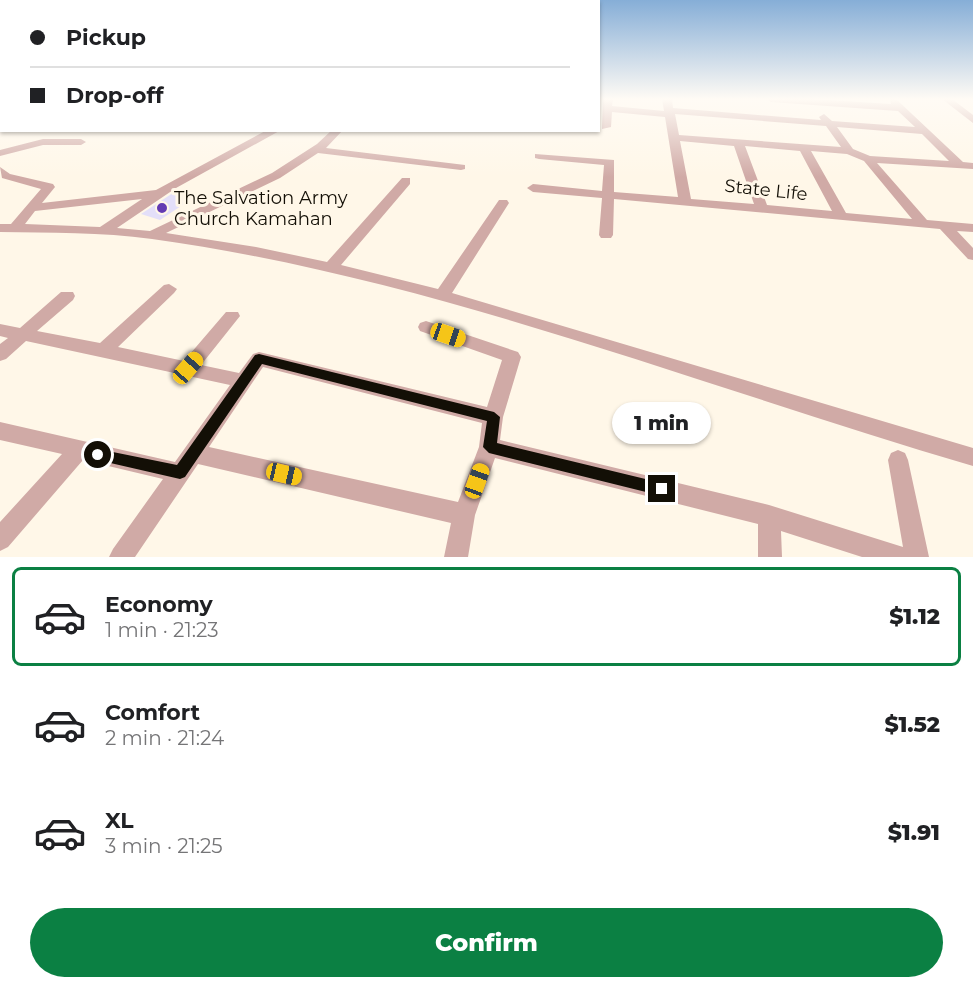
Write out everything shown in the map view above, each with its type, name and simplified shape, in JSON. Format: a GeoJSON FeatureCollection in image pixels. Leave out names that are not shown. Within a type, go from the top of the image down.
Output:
{"type":"FeatureCollection","features":[{"type":"Feature","properties":{"kind":"street"},"geometry":{"type":"LineString","coordinates":[[672,125],[685,200]]}},
{"type":"Feature","properties":{"kind":"street"},"geometry":{"type":"LineString","coordinates":[[829,125],[849,151]]}},
{"type":"Feature","properties":{"kind":"street"},"geometry":{"type":"LineString","coordinates":[[852,125],[924,131]]}},
{"type":"Feature","properties":{"kind":"street"},"geometry":{"type":"LineString","coordinates":[[918,125],[960,165]]}},
{"type":"Feature","properties":{"kind":"street"},"geometry":{"type":"LineString","coordinates":[[103,231],[160,193],[272,132]]}},
{"type":"Feature","properties":{"kind":"street"},"geometry":{"type":"LineString","coordinates":[[152,236],[275,176],[318,150],[336,132]]}},
{"type":"Feature","properties":{"kind":"street"},"geometry":{"type":"LineString","coordinates":[[675,138],[849,151],[868,159],[973,166]]}},
{"type":"Feature","properties":{"kind":"street"},"geometry":{"type":"LineString","coordinates":[[0,153],[44,142],[81,142]]}},
{"type":"Feature","properties":{"kind":"street"},"geometry":{"type":"LineString","coordinates":[[738,143],[762,209]]}},
{"type":"Feature","properties":{"kind":"street"},"geometry":{"type":"LineString","coordinates":[[804,148],[841,216]]}},
{"type":"Feature","properties":{"kind":"street"},"geometry":{"type":"LineString","coordinates":[[318,150],[461,167]]}},
{"type":"Feature","properties":{"kind":"street"},"geometry":{"type":"LineString","coordinates":[[538,156],[610,162],[606,235]]}},
{"type":"Feature","properties":{"kind":"street"},"geometry":{"type":"LineString","coordinates":[[868,159],[923,223]]}},
{"type":"Feature","properties":{"kind":"street"},"geometry":{"type":"LineString","coordinates":[[0,171],[22,182],[49,187],[32,208],[7,228]]}},
{"type":"Feature","properties":{"kind":"street"},"geometry":{"type":"LineString","coordinates":[[330,268],[406,181]]}},
{"type":"Feature","properties":{"kind":"street","name":"State Life"},"geometry":{"type":"LineString","coordinates":[[533,188],[608,193],[973,228]]}},
{"type":"Feature","properties":{"kind":"street"},"geometry":{"type":"LineString","coordinates":[[32,208],[160,193]]}},
{"type":"Feature","properties":{"kind":"street"},"geometry":{"type":"LineString","coordinates":[[441,297],[503,203]]}},
{"type":"Feature","properties":{"kind":"street"},"geometry":{"type":"LineString","coordinates":[[945,225],[973,256]]}},
{"type":"Feature","properties":{"kind":"street"},"geometry":{"type":"LineString","coordinates":[[7,228],[103,231],[152,236],[299,260],[441,297],[630,351],[867,428],[973,457]]}},
{"type":"Feature","properties":{"kind":"street"},"geometry":{"type":"LineString","coordinates":[[103,350],[169,289]]}},
{"type":"Feature","properties":{"kind":"street"},"geometry":{"type":"LineString","coordinates":[[0,354],[67,296]]}},
{"type":"Feature","properties":{"kind":"street"},"geometry":{"type":"LineString","coordinates":[[188,368],[232,316]]}},
{"type":"Feature","properties":{"kind":"street"},"geometry":{"type":"LineString","coordinates":[[426,327],[512,357],[494,417],[489,447],[464,515],[456,557]]}},
{"type":"Feature","properties":{"kind":"street"},"geometry":{"type":"LineString","coordinates":[[0,330],[243,381]]}},
{"type":"Feature","properties":{"kind":"street"},"geometry":{"type":"LineString","coordinates":[[121,557],[259,358],[494,417]]}},
{"type":"Feature","properties":{"kind":"street"},"geometry":{"type":"LineString","coordinates":[[0,431],[78,451],[180,472]]}},
{"type":"Feature","properties":{"kind":"street"},"geometry":{"type":"LineString","coordinates":[[489,447],[769,516],[899,557]]}},
{"type":"Feature","properties":{"kind":"street"},"geometry":{"type":"LineString","coordinates":[[0,538],[78,451]]}},
{"type":"Feature","properties":{"kind":"street"},"geometry":{"type":"LineString","coordinates":[[193,453],[464,515]]}},
{"type":"Feature","properties":{"kind":"street"},"geometry":{"type":"LineString","coordinates":[[898,460],[917,557]]}},
{"type":"Feature","properties":{"kind":"street"},"geometry":{"type":"LineString","coordinates":[[769,516],[770,557]]}},
{"type":"Feature","properties":{"kind":"building","name":"The Salvation Army Church Kamahan"},"geometry":{"type":"Polygon","coordinates":[[[179,189],[196,196],[160,220],[141,214],[179,189]]]}},
{"type":"Feature","properties":{"kind":"place","name":"The Salvation Army Church Kamahan"},"geometry":{"type":"Point","coordinates":[162,208]}},
{"type":"Feature","properties":{"kind":"route"},"geometry":{"type":"LineString","coordinates":[[98,455],[180,472],[259,358],[494,417],[489,447],[662,489]]}}]}
